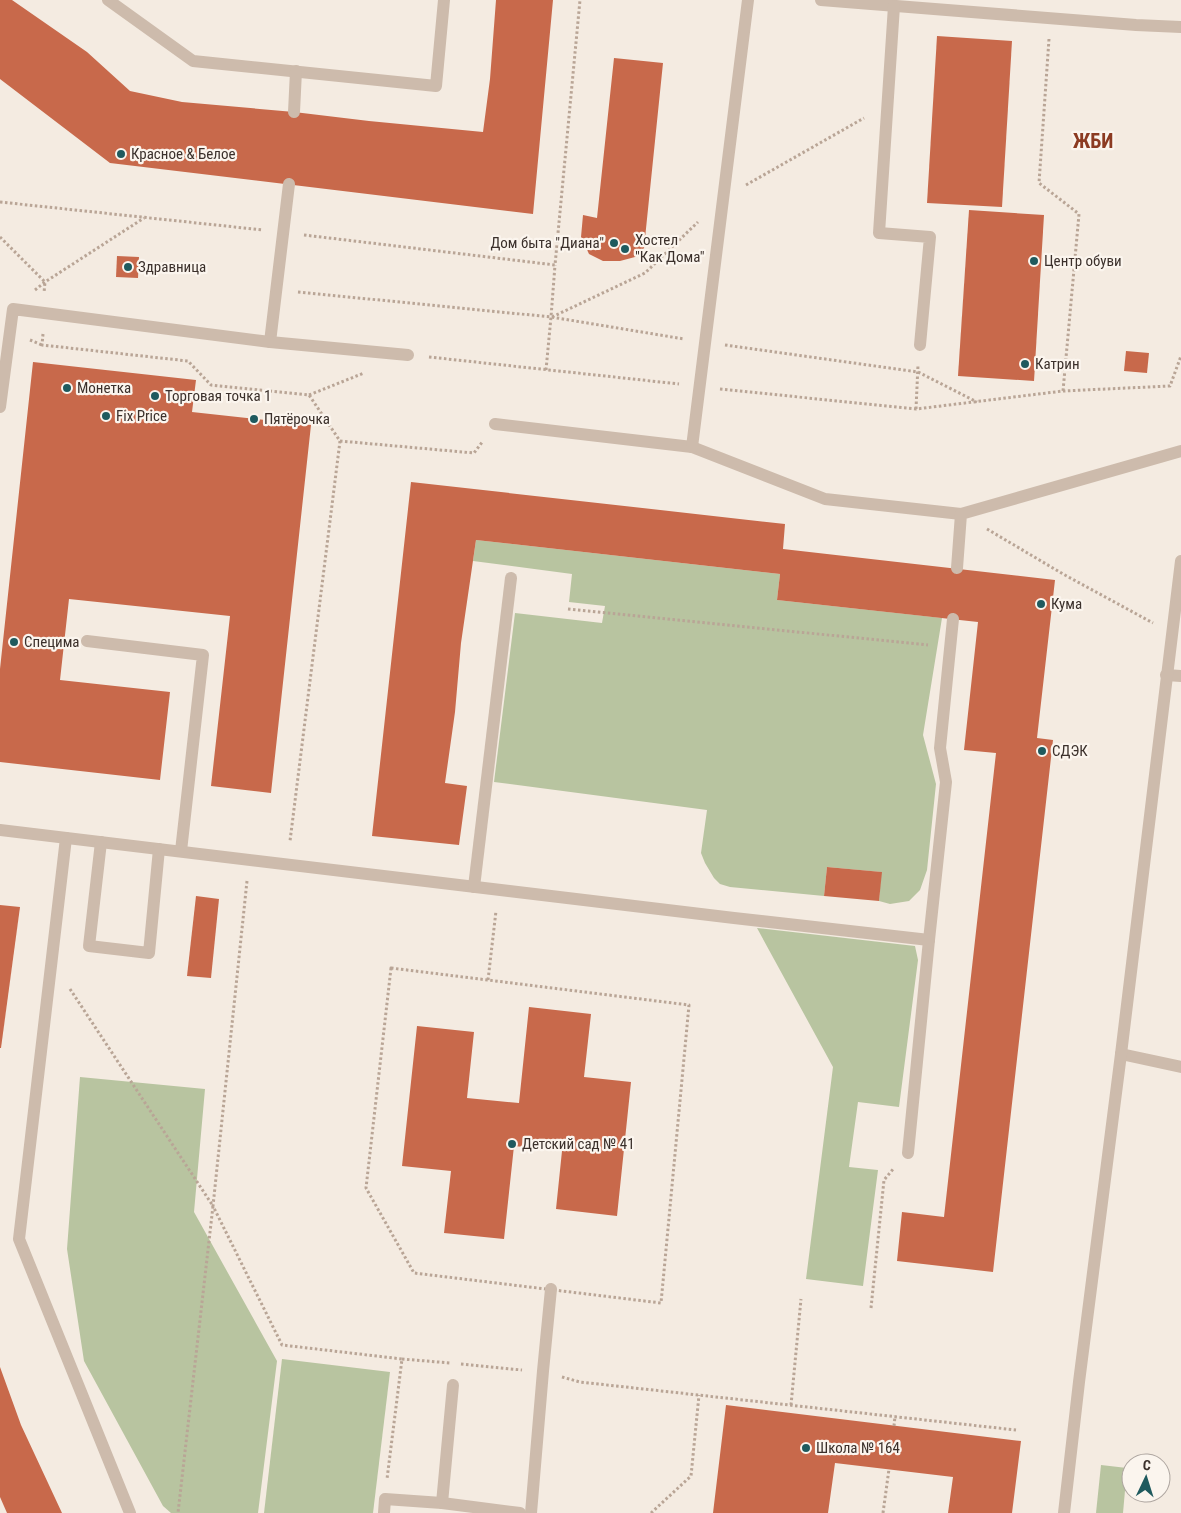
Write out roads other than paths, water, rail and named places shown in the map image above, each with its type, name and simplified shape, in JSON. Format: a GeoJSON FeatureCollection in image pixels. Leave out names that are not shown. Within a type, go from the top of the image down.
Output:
{"type":"FeatureCollection","features":[{"type":"Feature","properties":{"kind":"lane"},"geometry":{"type":"LineString","coordinates":[[108,0],[193,61],[436,86],[444,0]]}},
{"type":"Feature","properties":{"kind":"lane"},"geometry":{"type":"LineString","coordinates":[[692,447],[748,0]]}},
{"type":"Feature","properties":{"kind":"lane"},"geometry":{"type":"LineString","coordinates":[[821,0],[1181,27]]}},
{"type":"Feature","properties":{"kind":"lane"},"geometry":{"type":"LineString","coordinates":[[894,6],[879,233],[930,237],[920,345]]}},
{"type":"Feature","properties":{"kind":"lane"},"geometry":{"type":"LineString","coordinates":[[294,112],[296,71]]}},
{"type":"Feature","properties":{"kind":"lane"},"geometry":{"type":"LineString","coordinates":[[270,342],[289,184]]}},
{"type":"Feature","properties":{"kind":"lane"},"geometry":{"type":"LineString","coordinates":[[0,407],[13,309],[270,342],[408,355]]}},
{"type":"Feature","properties":{"kind":"lane"},"geometry":{"type":"LineString","coordinates":[[495,424],[692,447],[824,498],[961,514],[1181,452]]}},
{"type":"Feature","properties":{"kind":"lane"},"geometry":{"type":"LineString","coordinates":[[957,568],[961,514]]}},
{"type":"Feature","properties":{"kind":"lane"},"geometry":{"type":"LineString","coordinates":[[1064,1513],[1181,561]]}},
{"type":"Feature","properties":{"kind":"lane"},"geometry":{"type":"LineString","coordinates":[[474,887],[511,578]]}},
{"type":"Feature","properties":{"kind":"lane"},"geometry":{"type":"LineString","coordinates":[[908,1153],[946,782],[940,748],[953,619]]}},
{"type":"Feature","properties":{"kind":"lane"},"geometry":{"type":"LineString","coordinates":[[87,640],[203,655],[181,851]]}},
{"type":"Feature","properties":{"kind":"lane"},"geometry":{"type":"LineString","coordinates":[[1166,675],[1181,676]]}},
{"type":"Feature","properties":{"kind":"lane"},"geometry":{"type":"LineString","coordinates":[[0,830],[929,940]]}},
{"type":"Feature","properties":{"kind":"lane"},"geometry":{"type":"LineString","coordinates":[[66,838],[19,1239],[130,1513]]}},
{"type":"Feature","properties":{"kind":"lane"},"geometry":{"type":"LineString","coordinates":[[101,842],[89,946],[149,953],[159,848]]}},
{"type":"Feature","properties":{"kind":"lane"},"geometry":{"type":"LineString","coordinates":[[1121,1054],[1181,1067]]}},
{"type":"Feature","properties":{"kind":"lane"},"geometry":{"type":"LineString","coordinates":[[531,1513],[551,1289]]}},
{"type":"Feature","properties":{"kind":"lane"},"geometry":{"type":"LineString","coordinates":[[442,1503],[452,1385]]}},
{"type":"Feature","properties":{"kind":"lane"},"geometry":{"type":"LineString","coordinates":[[384,1513],[385,1499],[442,1503],[520,1513]]}},
{"type":"Feature","properties":{"kind":"place","name":"Красное & Белое"},"geometry":{"type":"Point","coordinates":[121,154]}},
{"type":"Feature","properties":{"kind":"place","name":"Дом быта \"Диана\""},"geometry":{"type":"Point","coordinates":[614,243]}},
{"type":"Feature","properties":{"kind":"place","name":"Хостел \"Как Дома\""},"geometry":{"type":"Point","coordinates":[625,249]}},
{"type":"Feature","properties":{"kind":"place","name":"Центр обуви"},"geometry":{"type":"Point","coordinates":[1034,261]}},
{"type":"Feature","properties":{"kind":"place","name":"Здравница"},"geometry":{"type":"Point","coordinates":[128,267]}},
{"type":"Feature","properties":{"kind":"place","name":"Катрин"},"geometry":{"type":"Point","coordinates":[1025,364]}},
{"type":"Feature","properties":{"kind":"place","name":"Монетка"},"geometry":{"type":"Point","coordinates":[67,388]}},
{"type":"Feature","properties":{"kind":"place","name":"Торговая точка 1"},"geometry":{"type":"Point","coordinates":[155,396]}},
{"type":"Feature","properties":{"kind":"place","name":"Fix Price"},"geometry":{"type":"Point","coordinates":[106,416]}},
{"type":"Feature","properties":{"kind":"place","name":"Пятёрочка"},"geometry":{"type":"Point","coordinates":[254,419]}},
{"type":"Feature","properties":{"kind":"place","name":"Кума"},"geometry":{"type":"Point","coordinates":[1041,604]}},
{"type":"Feature","properties":{"kind":"place","name":"Специма"},"geometry":{"type":"Point","coordinates":[14,642]}},
{"type":"Feature","properties":{"kind":"place","name":"СДЭК"},"geometry":{"type":"Point","coordinates":[1042,751]}},
{"type":"Feature","properties":{"kind":"place","name":"Детский сад № 41"},"geometry":{"type":"Point","coordinates":[512,1144]}},
{"type":"Feature","properties":{"kind":"place","name":"Школа № 164"},"geometry":{"type":"Point","coordinates":[806,1448]}},
{"type":"Feature","properties":{"kind":"district","name":"ЖБИ"},"geometry":{"type":"Point","coordinates":[1093,141]}}]}
